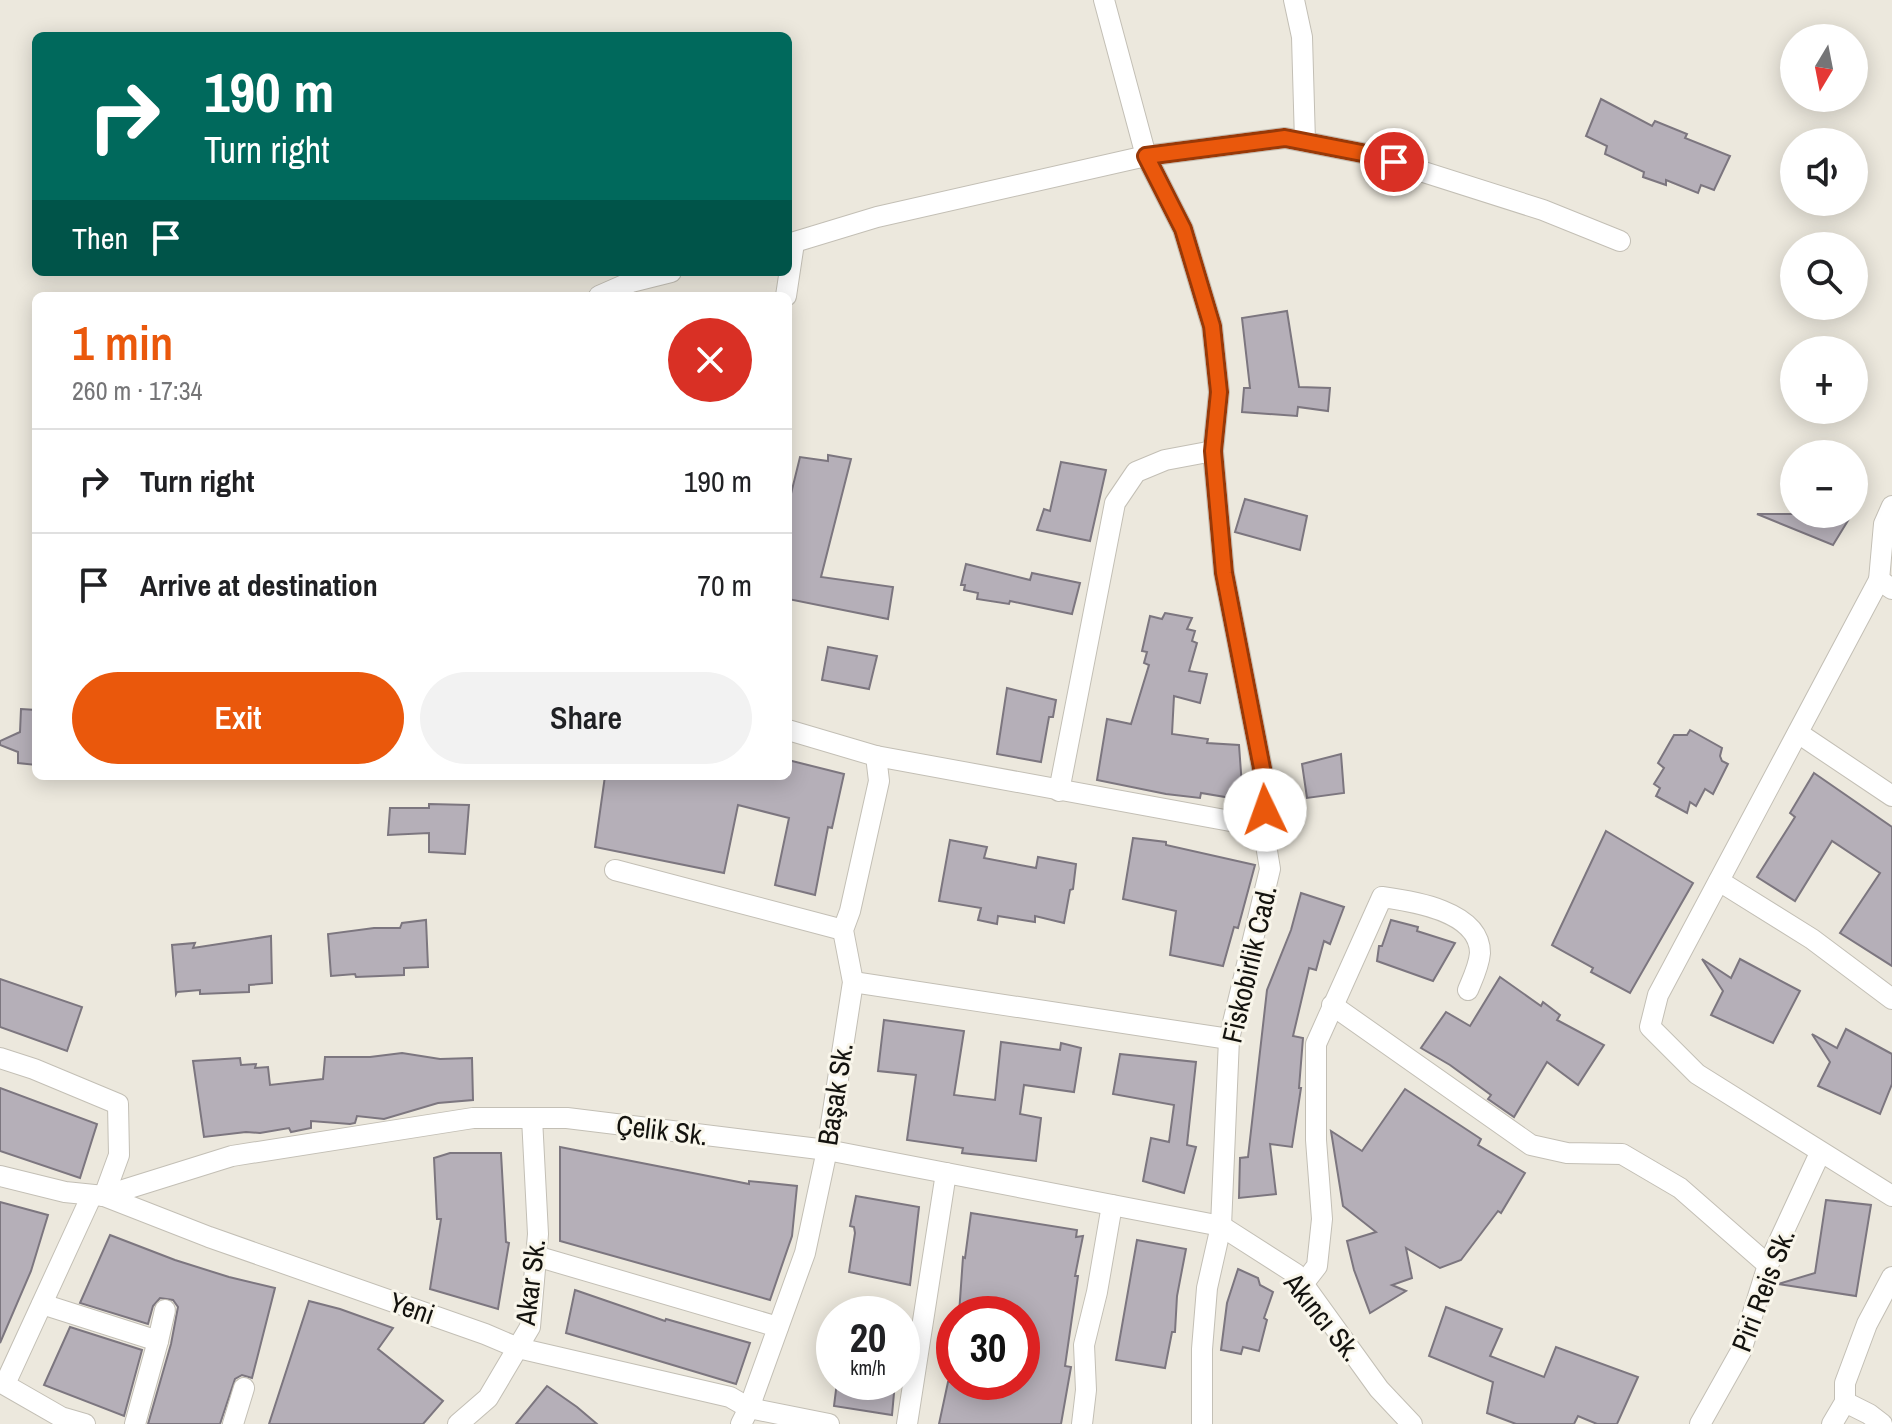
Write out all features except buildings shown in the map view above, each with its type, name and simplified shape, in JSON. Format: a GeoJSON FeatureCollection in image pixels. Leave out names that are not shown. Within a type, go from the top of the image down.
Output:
{"type":"FeatureCollection","features":[{"type":"Feature","properties":{"kind":"street","name":"Fiskobirlik Cad."},"geometry":{"type":"LineString","coordinates":[[1104,0],[1146,156],[1183,229],[1207,306],[1219,392],[1213,451],[1224,573],[1267,794],[1263,827],[1270,869],[1229,1039],[1221,1226],[1207,1288],[1202,1349],[1202,1424]]}},
{"type":"Feature","properties":{"kind":"street"},"geometry":{"type":"LineString","coordinates":[[1294,0],[1302,37],[1305,142]]}},
{"type":"Feature","properties":{"kind":"street"},"geometry":{"type":"LineString","coordinates":[[792,243],[877,217],[1146,156],[1285,138],[1367,154],[1446,178],[1543,210],[1620,241]]}},
{"type":"Feature","properties":{"kind":"street"},"geometry":{"type":"LineString","coordinates":[[608,292],[655,276]]}},
{"type":"Feature","properties":{"kind":"street"},"geometry":{"type":"LineString","coordinates":[[1059,791],[1115,503],[1136,472],[1165,460],[1213,451]]}},
{"type":"Feature","properties":{"kind":"street"},"geometry":{"type":"LineString","coordinates":[[1892,506],[1884,524],[1885,584],[1798,733],[1658,995],[1650,1027],[1697,1074],[1892,1196]]}},
{"type":"Feature","properties":{"kind":"street"},"geometry":{"type":"LineString","coordinates":[[792,731],[876,756],[1263,827]]}},
{"type":"Feature","properties":{"kind":"street"},"geometry":{"type":"LineString","coordinates":[[1798,733],[1892,796]]}},
{"type":"Feature","properties":{"kind":"street","name":"Başak Sk."},"geometry":{"type":"LineString","coordinates":[[745,1416],[805,1253],[827,1150],[853,982],[843,930],[879,781],[876,756]]}},
{"type":"Feature","properties":{"kind":"street"},"geometry":{"type":"LineString","coordinates":[[615,870],[843,930]]}},
{"type":"Feature","properties":{"kind":"street"},"geometry":{"type":"LineString","coordinates":[[1719,881],[1812,939],[1892,999]]}},
{"type":"Feature","properties":{"kind":"street"},"geometry":{"type":"LineString","coordinates":[[1303,1284],[1317,1266],[1322,1219],[1316,1140],[1316,1044],[1382,897],[1448,911],[1470,929],[1480,950],[1468,990]]}},
{"type":"Feature","properties":{"kind":"street"},"geometry":{"type":"LineString","coordinates":[[853,982],[1229,1039]]}},
{"type":"Feature","properties":{"kind":"street"},"geometry":{"type":"LineString","coordinates":[[1332,1005],[1531,1145],[1567,1153],[1622,1154],[1680,1188],[1768,1265]]}},
{"type":"Feature","properties":{"kind":"street"},"geometry":{"type":"LineString","coordinates":[[0,1058],[118,1104],[119,1155],[3,1383],[61,1417],[85,1424]]}},
{"type":"Feature","properties":{"kind":"street","name":"Çelik Sk."},"geometry":{"type":"LineString","coordinates":[[98,1196],[232,1156],[473,1118],[567,1118],[827,1150],[1221,1226]]}},
{"type":"Feature","properties":{"kind":"street","name":"Akar Sk."},"geometry":{"type":"LineString","coordinates":[[458,1424],[488,1398],[530,1327],[538,1234],[532,1118]]}},
{"type":"Feature","properties":{"kind":"street","name":"Piri Reis Sk."},"geometry":{"type":"LineString","coordinates":[[1700,1424],[1741,1351],[1768,1265],[1820,1153]]}},
{"type":"Feature","properties":{"kind":"street"},"geometry":{"type":"LineString","coordinates":[[907,1424],[946,1173]]}},
{"type":"Feature","properties":{"kind":"street","name":"Yeni"},"geometry":{"type":"LineString","coordinates":[[0,1176],[65,1192],[98,1196],[518,1348],[730,1397],[745,1416],[829,1424]]}},
{"type":"Feature","properties":{"kind":"street"},"geometry":{"type":"LineString","coordinates":[[1082,1424],[1086,1390],[1084,1345],[1112,1205]]}},
{"type":"Feature","properties":{"kind":"street","name":"Akıncı Sk."},"geometry":{"type":"LineString","coordinates":[[1221,1226],[1296,1274],[1379,1389],[1412,1424]]}},
{"type":"Feature","properties":{"kind":"street"},"geometry":{"type":"LineString","coordinates":[[536,1256],[778,1327]]}},
{"type":"Feature","properties":{"kind":"street"},"geometry":{"type":"LineString","coordinates":[[1832,1424],[1845,1402],[1845,1383],[1862,1339],[1892,1277]]}},
{"type":"Feature","properties":{"kind":"street"},"geometry":{"type":"LineString","coordinates":[[42,1304],[158,1341]]}},
{"type":"Feature","properties":{"kind":"street"},"geometry":{"type":"LineString","coordinates":[[135,1424],[165,1310]]}},
{"type":"Feature","properties":{"kind":"street"},"geometry":{"type":"LineString","coordinates":[[233,1424],[244,1388]]}},
{"type":"Feature","properties":{"kind":"street"},"geometry":{"type":"LineString","coordinates":[[1845,1402],[1882,1424]]}},
{"type":"Feature","properties":{"kind":"route"},"geometry":{"type":"LineString","coordinates":[[1265,810],[1267,794],[1224,573],[1213,451],[1219,392],[1212,326],[1183,229],[1146,156],[1285,138],[1394,162]]}}]}
